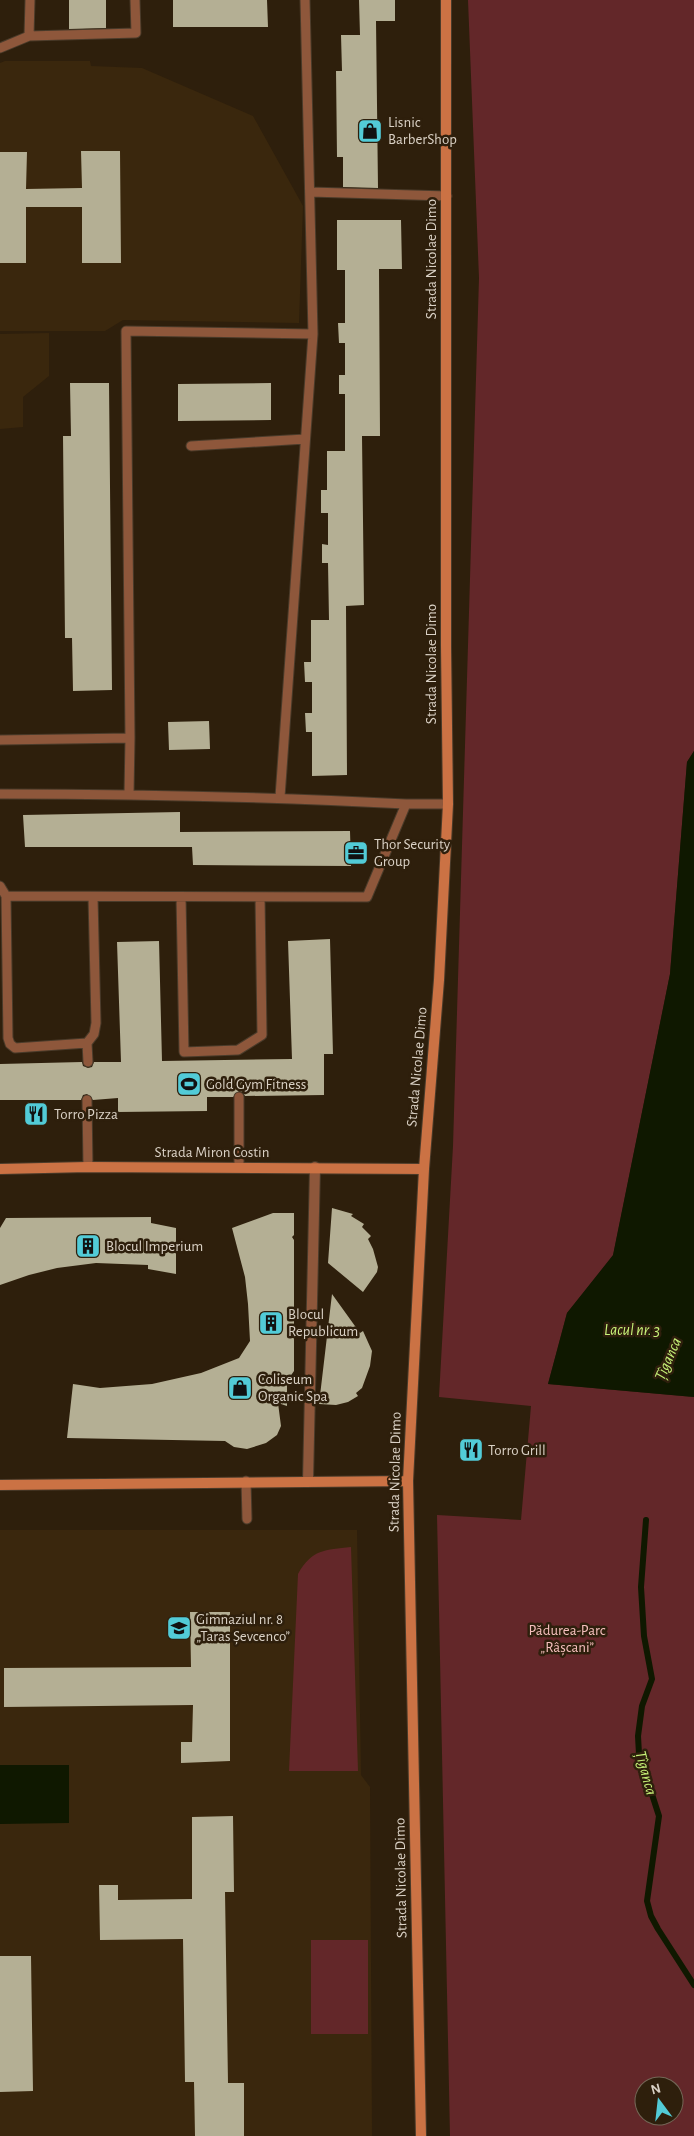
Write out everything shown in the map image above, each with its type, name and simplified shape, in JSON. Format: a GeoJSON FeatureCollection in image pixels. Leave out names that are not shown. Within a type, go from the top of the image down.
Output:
{"type":"FeatureCollection","features":[{"type":"Feature","properties":{"kind":"main road","name":"Strada Nicolae Dimo"},"geometry":{"type":"LineString","coordinates":[[421,2136],[408,1481],[424,1168],[439,980],[448,804],[446,646],[446,0]]}},
{"type":"Feature","properties":{"kind":"main road","name":"Strada Miron Costin"},"geometry":{"type":"LineString","coordinates":[[0,1169],[88,1167],[424,1168]]}},
{"type":"Feature","properties":{"kind":"main road"},"geometry":{"type":"LineString","coordinates":[[0,1485],[246,1481],[408,1481]]}},
{"type":"Feature","properties":{"kind":"street"},"geometry":{"type":"LineString","coordinates":[[308,1481],[315,1167]]}},
{"type":"Feature","properties":{"kind":"lane"},"geometry":{"type":"LineString","coordinates":[[29,36],[30,0]]}},
{"type":"Feature","properties":{"kind":"lane"},"geometry":{"type":"LineString","coordinates":[[0,48],[29,36],[136,34],[135,0]]}},
{"type":"Feature","properties":{"kind":"lane"},"geometry":{"type":"LineString","coordinates":[[280,797],[313,334],[305,0]]}},
{"type":"Feature","properties":{"kind":"lane"},"geometry":{"type":"LineString","coordinates":[[310,192],[446,196]]}},
{"type":"Feature","properties":{"kind":"lane"},"geometry":{"type":"LineString","coordinates":[[129,794],[126,331],[313,334]]}},
{"type":"Feature","properties":{"kind":"lane"},"geometry":{"type":"LineString","coordinates":[[191,446],[305,439]]}},
{"type":"Feature","properties":{"kind":"lane"},"geometry":{"type":"LineString","coordinates":[[0,740],[130,738]]}},
{"type":"Feature","properties":{"kind":"lane"},"geometry":{"type":"LineString","coordinates":[[0,794],[280,797],[406,804],[448,804]]}},
{"type":"Feature","properties":{"kind":"lane"},"geometry":{"type":"LineString","coordinates":[[6,896],[367,896],[406,804]]}},
{"type":"Feature","properties":{"kind":"lane"},"geometry":{"type":"LineString","coordinates":[[0,886],[6,896],[8,1038],[10,1044],[15,1048],[87,1043]]}},
{"type":"Feature","properties":{"kind":"lane"},"geometry":{"type":"LineString","coordinates":[[88,1062],[87,1043],[94,1034],[96,1023],[94,896]]}},
{"type":"Feature","properties":{"kind":"lane"},"geometry":{"type":"LineString","coordinates":[[181,897],[184,1052],[238,1050],[262,1035],[260,897]]}},
{"type":"Feature","properties":{"kind":"lane"},"geometry":{"type":"LineString","coordinates":[[238,1050],[238,1060]]}},
{"type":"Feature","properties":{"kind":"lane"},"geometry":{"type":"LineString","coordinates":[[239,1097],[239,1167]]}},
{"type":"Feature","properties":{"kind":"lane"},"geometry":{"type":"LineString","coordinates":[[87,1100],[88,1167]]}},
{"type":"Feature","properties":{"kind":"lane"},"geometry":{"type":"LineString","coordinates":[[246,1481],[247,1519]]}},
{"type":"Feature","properties":{"kind":"shaded area"},"geometry":{"type":"Polygon","coordinates":[[[5,61],[90,61],[91,66],[142,68],[253,116],[303,206],[299,323],[123,320],[105,331],[0,331],[0,63],[5,61]]]}},
{"type":"Feature","properties":{"kind":"shaded area"},"geometry":{"type":"Polygon","coordinates":[[[49,333],[49,376],[23,397],[23,427],[0,429],[0,334],[49,333]]]}},
{"type":"Feature","properties":{"kind":"shaded area"},"geometry":{"type":"Polygon","coordinates":[[[0,1530],[357,1530],[361,1775],[370,1787],[372,2136],[0,2136],[0,1530]]]}},
{"type":"Feature","properties":{"kind":"green space","name":"Pădurea-Parc „Râșcani”"},"geometry":{"type":"Polygon","coordinates":[[[468,0],[694,0],[694,751],[687,762],[670,974],[613,1256],[567,1313],[548,1384],[694,1397],[694,2136],[450,2136],[437,1515],[521,1520],[531,1406],[439,1397],[453,1146],[479,278],[468,0]]]}},
{"type":"Feature","properties":{"kind":"green space"},"geometry":{"type":"Polygon","coordinates":[[[351,1547],[358,1771],[289,1771],[298,1574],[314,1555],[326,1550],[351,1547]]]}},
{"type":"Feature","properties":{"kind":"green space"},"geometry":{"type":"Polygon","coordinates":[[[311,1940],[368,1940],[368,2034],[311,2034],[311,1940]]]}},
{"type":"Feature","properties":{"kind":"water","name":"Lacul nr. 3"},"geometry":{"type":"Polygon","coordinates":[[[694,751],[694,1397],[548,1384],[567,1313],[613,1255],[670,974],[687,762],[694,751]]]}},
{"type":"Feature","properties":{"kind":"water"},"geometry":{"type":"Polygon","coordinates":[[[0,1765],[69,1765],[69,1823],[0,1824],[0,1765]]]}},
{"type":"Feature","properties":{"kind":"building"},"geometry":{"type":"Polygon","coordinates":[[[69,0],[106,0],[106,28],[69,29],[69,0]]]}},
{"type":"Feature","properties":{"kind":"building"},"geometry":{"type":"Polygon","coordinates":[[[173,0],[267,0],[268,27],[173,27],[173,0]]]}},
{"type":"Feature","properties":{"kind":"building"},"geometry":{"type":"Polygon","coordinates":[[[359,0],[395,0],[395,21],[376,21],[378,188],[343,187],[343,157],[337,157],[336,71],[342,71],[341,35],[360,35],[359,0]]]}},
{"type":"Feature","properties":{"kind":"building"},"geometry":{"type":"Polygon","coordinates":[[[81,151],[120,151],[121,263],[82,263],[82,207],[26,207],[26,263],[0,263],[0,152],[27,152],[26,189],[82,188],[81,151]]]}},
{"type":"Feature","properties":{"kind":"building"},"geometry":{"type":"Polygon","coordinates":[[[337,220],[401,220],[402,269],[379,269],[380,436],[362,436],[364,605],[346,606],[347,775],[312,776],[312,732],[306,732],[305,713],[312,713],[312,682],[305,682],[304,662],[311,662],[311,620],[329,620],[328,563],[322,563],[322,544],[328,545],[328,513],[321,513],[321,490],[327,490],[327,451],[345,451],[345,394],[339,394],[339,375],[345,375],[345,343],[339,343],[338,323],[345,323],[345,270],[337,270],[337,220]]]}},
{"type":"Feature","properties":{"kind":"building"},"geometry":{"type":"Polygon","coordinates":[[[70,383],[109,383],[112,690],[73,691],[72,638],[65,638],[63,436],[71,436],[70,383]]]}},
{"type":"Feature","properties":{"kind":"building"},"geometry":{"type":"Polygon","coordinates":[[[271,383],[271,420],[178,421],[178,384],[271,383]]]}},
{"type":"Feature","properties":{"kind":"building"},"geometry":{"type":"Polygon","coordinates":[[[209,721],[210,749],[169,750],[168,722],[209,721]]]}},
{"type":"Feature","properties":{"kind":"building"},"geometry":{"type":"Polygon","coordinates":[[[180,812],[180,832],[350,831],[351,866],[193,865],[192,847],[25,847],[23,815],[180,812]]]}},
{"type":"Feature","properties":{"kind":"building"},"geometry":{"type":"Polygon","coordinates":[[[330,939],[333,1054],[324,1054],[324,1095],[245,1096],[243,1092],[239,1091],[233,1097],[207,1097],[207,1111],[118,1112],[118,1098],[93,1100],[87,1094],[83,1095],[81,1100],[0,1100],[0,1064],[82,1062],[83,1066],[88,1068],[92,1067],[94,1062],[121,1062],[117,942],[159,941],[162,1061],[292,1059],[288,941],[330,939]]]}},
{"type":"Feature","properties":{"kind":"building"},"geometry":{"type":"Polygon","coordinates":[[[332,1208],[353,1214],[351,1216],[364,1224],[362,1227],[371,1236],[368,1239],[378,1267],[377,1272],[363,1292],[328,1263],[332,1208]]]}},
{"type":"Feature","properties":{"kind":"building","name":"Blocul Republicum"},"geometry":{"type":"Polygon","coordinates":[[[273,1213],[294,1213],[294,1235],[292,1237],[294,1240],[294,1371],[287,1381],[287,1406],[278,1403],[281,1426],[277,1435],[266,1443],[247,1449],[234,1447],[225,1441],[67,1438],[73,1384],[100,1388],[152,1384],[201,1373],[239,1358],[250,1341],[245,1277],[232,1228],[273,1213]]]}},
{"type":"Feature","properties":{"kind":"building","name":"Blocul Imperium"},"geometry":{"type":"Polygon","coordinates":[[[151,1217],[151,1223],[176,1228],[176,1274],[148,1269],[148,1265],[96,1263],[57,1268],[0,1285],[0,1228],[6,1218],[151,1217]]]}},
{"type":"Feature","properties":{"kind":"building"},"geometry":{"type":"Polygon","coordinates":[[[332,1294],[360,1333],[363,1331],[372,1351],[370,1366],[362,1388],[356,1393],[358,1396],[348,1402],[336,1405],[319,1404],[332,1294]]]}},
{"type":"Feature","properties":{"kind":"building"},"geometry":{"type":"Polygon","coordinates":[[[190,1612],[230,1612],[230,1761],[181,1763],[181,1742],[192,1742],[193,1705],[4,1707],[4,1668],[191,1667],[190,1612]]]}},
{"type":"Feature","properties":{"kind":"building"},"geometry":{"type":"Polygon","coordinates":[[[233,1816],[234,1892],[225,1892],[228,2083],[244,2083],[244,2136],[195,2136],[194,2082],[185,2082],[183,1939],[100,1940],[99,1885],[118,1885],[118,1900],[192,1899],[192,1817],[233,1816]]]}},
{"type":"Feature","properties":{"kind":"building"},"geometry":{"type":"Polygon","coordinates":[[[0,1956],[31,1956],[33,2091],[0,2092],[0,1956]]]}},
{"type":"Feature","properties":{"kind":"waterway","name":"Țîganca"},"geometry":{"type":"LineString","coordinates":[[646,1520],[641,1587],[644,1636],[652,1679],[642,1706],[638,1736],[639,1754],[659,1816],[647,1901],[651,1916],[658,1929],[694,1985]]}},
{"type":"Feature","properties":{"kind":"place","name":"Lisnic BarberShop"},"geometry":{"type":"Point","coordinates":[370,131]}},
{"type":"Feature","properties":{"kind":"place","name":"Thor Security Group"},"geometry":{"type":"Point","coordinates":[356,853]}},
{"type":"Feature","properties":{"kind":"place","name":"Gold Gym Fitness"},"geometry":{"type":"Point","coordinates":[189,1084]}},
{"type":"Feature","properties":{"kind":"place","name":"Torro Pizza"},"geometry":{"type":"Point","coordinates":[36,1114]}},
{"type":"Feature","properties":{"kind":"place","name":"Blocul Imperium"},"geometry":{"type":"Point","coordinates":[88,1246]}},
{"type":"Feature","properties":{"kind":"place","name":"Blocul Republicum"},"geometry":{"type":"Point","coordinates":[271,1323]}},
{"type":"Feature","properties":{"kind":"place","name":"Coliseum Organic Spa"},"geometry":{"type":"Point","coordinates":[240,1388]}},
{"type":"Feature","properties":{"kind":"place","name":"Torro Grill"},"geometry":{"type":"Point","coordinates":[471,1450]}},
{"type":"Feature","properties":{"kind":"place","name":"Gimnaziul nr. 8 „Taras Șevcenco”"},"geometry":{"type":"Point","coordinates":[179,1628]}}]}
